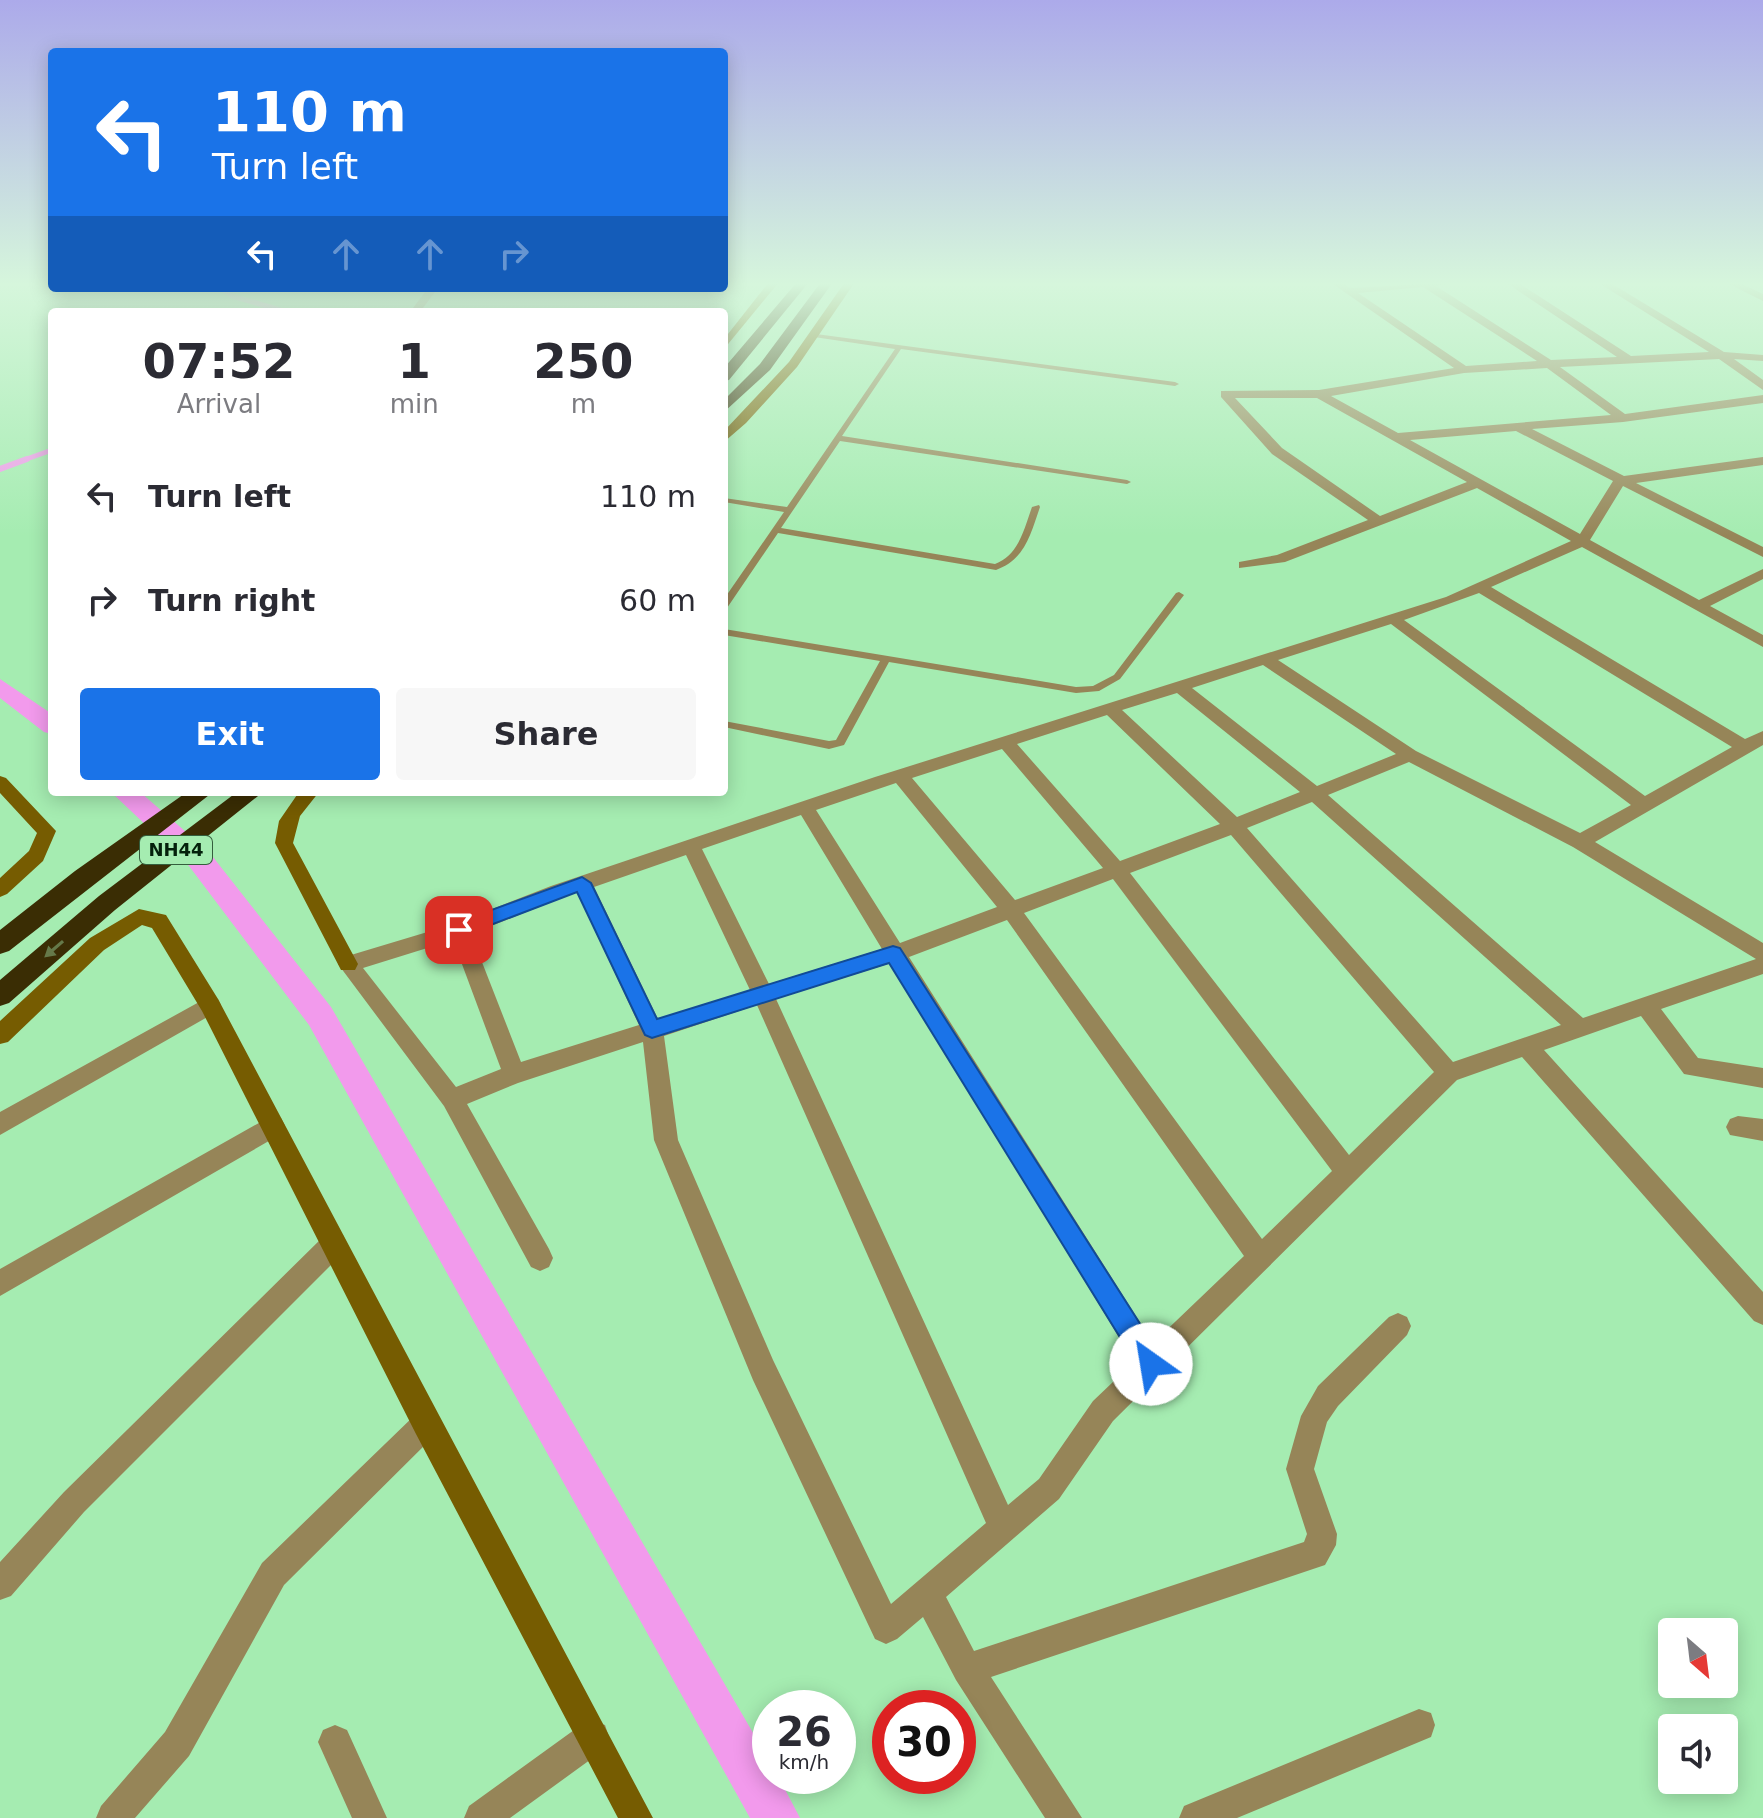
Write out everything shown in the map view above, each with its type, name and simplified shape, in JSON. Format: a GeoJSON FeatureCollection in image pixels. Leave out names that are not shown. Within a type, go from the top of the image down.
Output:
{"type":"FeatureCollection","features":[{"type":"Feature","properties":{"kind":"highway"},"geometry":{"type":"LineString","coordinates":[[728,404],[765,367]]}},
{"type":"Feature","properties":{"kind":"highway","name":"NH44"},"geometry":{"type":"LineString","coordinates":[[0,944],[83,877],[196,796]]}},
{"type":"Feature","properties":{"kind":"highway","name":"NH44"},"geometry":{"type":"LineString","coordinates":[[0,995],[107,903],[247,796]]}},
{"type":"Feature","properties":{"kind":"street"},"geometry":{"type":"LineString","coordinates":[[728,434],[767,396],[791,367]]}},
{"type":"Feature","properties":{"kind":"street"},"geometry":{"type":"LineString","coordinates":[[1459,367],[1464,370]]}},
{"type":"Feature","properties":{"kind":"street"},"geometry":{"type":"LineString","coordinates":[[1380,522],[1277,451],[1225,394],[1319,394],[1464,370],[1509,367]]}},
{"type":"Feature","properties":{"kind":"street"},"geometry":{"type":"LineString","coordinates":[[1553,367],[1623,418]]}},
{"type":"Feature","properties":{"kind":"street"},"geometry":{"type":"LineString","coordinates":[[1737,367],[1763,386]]}},
{"type":"Feature","properties":{"kind":"street"},"geometry":{"type":"LineString","coordinates":[[1319,394],[1763,642]]}},
{"type":"Feature","properties":{"kind":"street"},"geometry":{"type":"LineString","coordinates":[[1397,437],[1623,418],[1763,399]]}},
{"type":"Feature","properties":{"kind":"street"},"geometry":{"type":"LineString","coordinates":[[1517,427],[1763,553]]}},
{"type":"Feature","properties":{"kind":"street"},"geometry":{"type":"LineString","coordinates":[[1620,481],[1763,462]]}},
{"type":"Feature","properties":{"kind":"street"},"geometry":{"type":"LineString","coordinates":[[348,964],[459,930],[582,883],[900,775],[1480,587],[1582,541],[1620,481]]}},
{"type":"Feature","properties":{"kind":"street"},"geometry":{"type":"LineString","coordinates":[[1244,565],[1280,559],[1478,483]]}},
{"type":"Feature","properties":{"kind":"street"},"geometry":{"type":"LineString","coordinates":[[1699,606],[1763,573]]}},
{"type":"Feature","properties":{"kind":"street"},"geometry":{"type":"LineString","coordinates":[[1480,587],[1745,747]]}},
{"type":"Feature","properties":{"kind":"street"},"geometry":{"type":"LineString","coordinates":[[1392,618],[1644,805]]}},
{"type":"Feature","properties":{"kind":"street"},"geometry":{"type":"LineString","coordinates":[[1265,659],[1410,755],[1580,842],[1763,953]]}},
{"type":"Feature","properties":{"kind":"street"},"geometry":{"type":"LineString","coordinates":[[1179,686],[1315,794],[1579,1028]]}},
{"type":"Feature","properties":{"kind":"street"},"geometry":{"type":"LineString","coordinates":[[1109,708],[1234,826],[1449,1073]]}},
{"type":"Feature","properties":{"kind":"street"},"geometry":{"type":"LineString","coordinates":[[1580,842],[1763,737]]}},
{"type":"Feature","properties":{"kind":"street"},"geometry":{"type":"LineString","coordinates":[[1005,741],[1117,871],[1348,1173]]}},
{"type":"Feature","properties":{"kind":"street"},"geometry":{"type":"LineString","coordinates":[[452,1099],[514,1074],[893,954],[1234,826],[1410,755]]}},
{"type":"Feature","properties":{"kind":"street"},"geometry":{"type":"LineString","coordinates":[[900,775],[1011,910],[1259,1256]]}},
{"type":"Feature","properties":{"kind":"street"},"geometry":{"type":"LineString","coordinates":[[0,782],[47,831],[37,855],[0,889]]}},
{"type":"Feature","properties":{"kind":"street"},"geometry":{"type":"LineString","coordinates":[[306,796],[294,808],[285,826],[284,843],[348,964],[452,1099],[540,1258]]}},
{"type":"Feature","properties":{"kind":"street"},"geometry":{"type":"LineString","coordinates":[[805,807],[893,954],[1151,1364]]}},
{"type":"Feature","properties":{"kind":"street"},"geometry":{"type":"LineString","coordinates":[[691,846],[763,994],[1003,1527]]}},
{"type":"Feature","properties":{"kind":"street"},"geometry":{"type":"LineString","coordinates":[[582,883],[652,1029],[666,1140],[763,1370],[886,1628],[1049,1489],[1103,1411],[1449,1073],[1763,965]]}},
{"type":"Feature","properties":{"kind":"street"},"geometry":{"type":"LineString","coordinates":[[0,1035],[97,944],[139,917],[159,921],[210,1005],[426,1424],[636,1818]]}},
{"type":"Feature","properties":{"kind":"street"},"geometry":{"type":"LineString","coordinates":[[459,930],[514,1074]]}},
{"type":"Feature","properties":{"kind":"street"},"geometry":{"type":"LineString","coordinates":[[0,1124],[210,1005]]}},
{"type":"Feature","properties":{"kind":"street"},"geometry":{"type":"LineString","coordinates":[[1645,1005],[1692,1067],[1763,1078]]}},
{"type":"Feature","properties":{"kind":"street"},"geometry":{"type":"LineString","coordinates":[[1526,1046],[1763,1312]]}},
{"type":"Feature","properties":{"kind":"street"},"geometry":{"type":"LineString","coordinates":[[0,1283],[273,1126]]}},
{"type":"Feature","properties":{"kind":"street"},"geometry":{"type":"LineString","coordinates":[[1738,1127],[1763,1130]]}},
{"type":"Feature","properties":{"kind":"street"},"geometry":{"type":"LineString","coordinates":[[0,1585],[74,1502],[334,1244]]}},
{"type":"Feature","properties":{"kind":"street"},"geometry":{"type":"LineString","coordinates":[[967,1669],[1314,1554],[1321,1545],[1322,1534],[1300,1469],[1315,1416],[1328,1396],[1398,1326]]}},
{"type":"Feature","properties":{"kind":"street"},"geometry":{"type":"LineString","coordinates":[[113,1818],[177,1744],[273,1574],[426,1424]]}},
{"type":"Feature","properties":{"kind":"street"},"geometry":{"type":"LineString","coordinates":[[927,1594],[967,1669],[1065,1818]]}},
{"type":"Feature","properties":{"kind":"street"},"geometry":{"type":"LineString","coordinates":[[1196,1818],[1419,1725]]}},
{"type":"Feature","properties":{"kind":"street"},"geometry":{"type":"LineString","coordinates":[[481,1818],[593,1737]]}},
{"type":"Feature","properties":{"kind":"street"},"geometry":{"type":"LineString","coordinates":[[335,1742],[370,1818]]}},
{"type":"Feature","properties":{"kind":"lane"},"geometry":{"type":"LineString","coordinates":[[728,600],[886,367]]}},
{"type":"Feature","properties":{"kind":"lane"},"geometry":{"type":"LineString","coordinates":[[1047,367],[1175,384]]}},
{"type":"Feature","properties":{"kind":"lane"},"geometry":{"type":"LineString","coordinates":[[838,438],[1127,482]]}},
{"type":"Feature","properties":{"kind":"lane"},"geometry":{"type":"LineString","coordinates":[[728,501],[789,510]]}},
{"type":"Feature","properties":{"kind":"lane"},"geometry":{"type":"LineString","coordinates":[[776,530],[996,567],[1009,564],[1015,557],[1036,507]]}},
{"type":"Feature","properties":{"kind":"lane"},"geometry":{"type":"LineString","coordinates":[[728,633],[1062,688],[1095,689],[1117,677],[1179,595]]}},
{"type":"Feature","properties":{"kind":"lane"},"geometry":{"type":"LineString","coordinates":[[728,725],[829,745],[840,743],[886,659]]}},
{"type":"Feature","properties":{"kind":"waterway"},"geometry":{"type":"LineString","coordinates":[[21,461],[48,451]]}},
{"type":"Feature","properties":{"kind":"waterway"},"geometry":{"type":"LineString","coordinates":[[0,469],[27,459]]}},
{"type":"Feature","properties":{"kind":"waterway"},"geometry":{"type":"LineString","coordinates":[[0,686],[48,723]]}},
{"type":"Feature","properties":{"kind":"waterway"},"geometry":{"type":"LineString","coordinates":[[128,796],[199,859],[320,1016],[776,1818]]}},
{"type":"Feature","properties":{"kind":"route"},"geometry":{"type":"LineString","coordinates":[[459,930],[582,883],[652,1029],[893,954],[1151,1364]]}}]}
